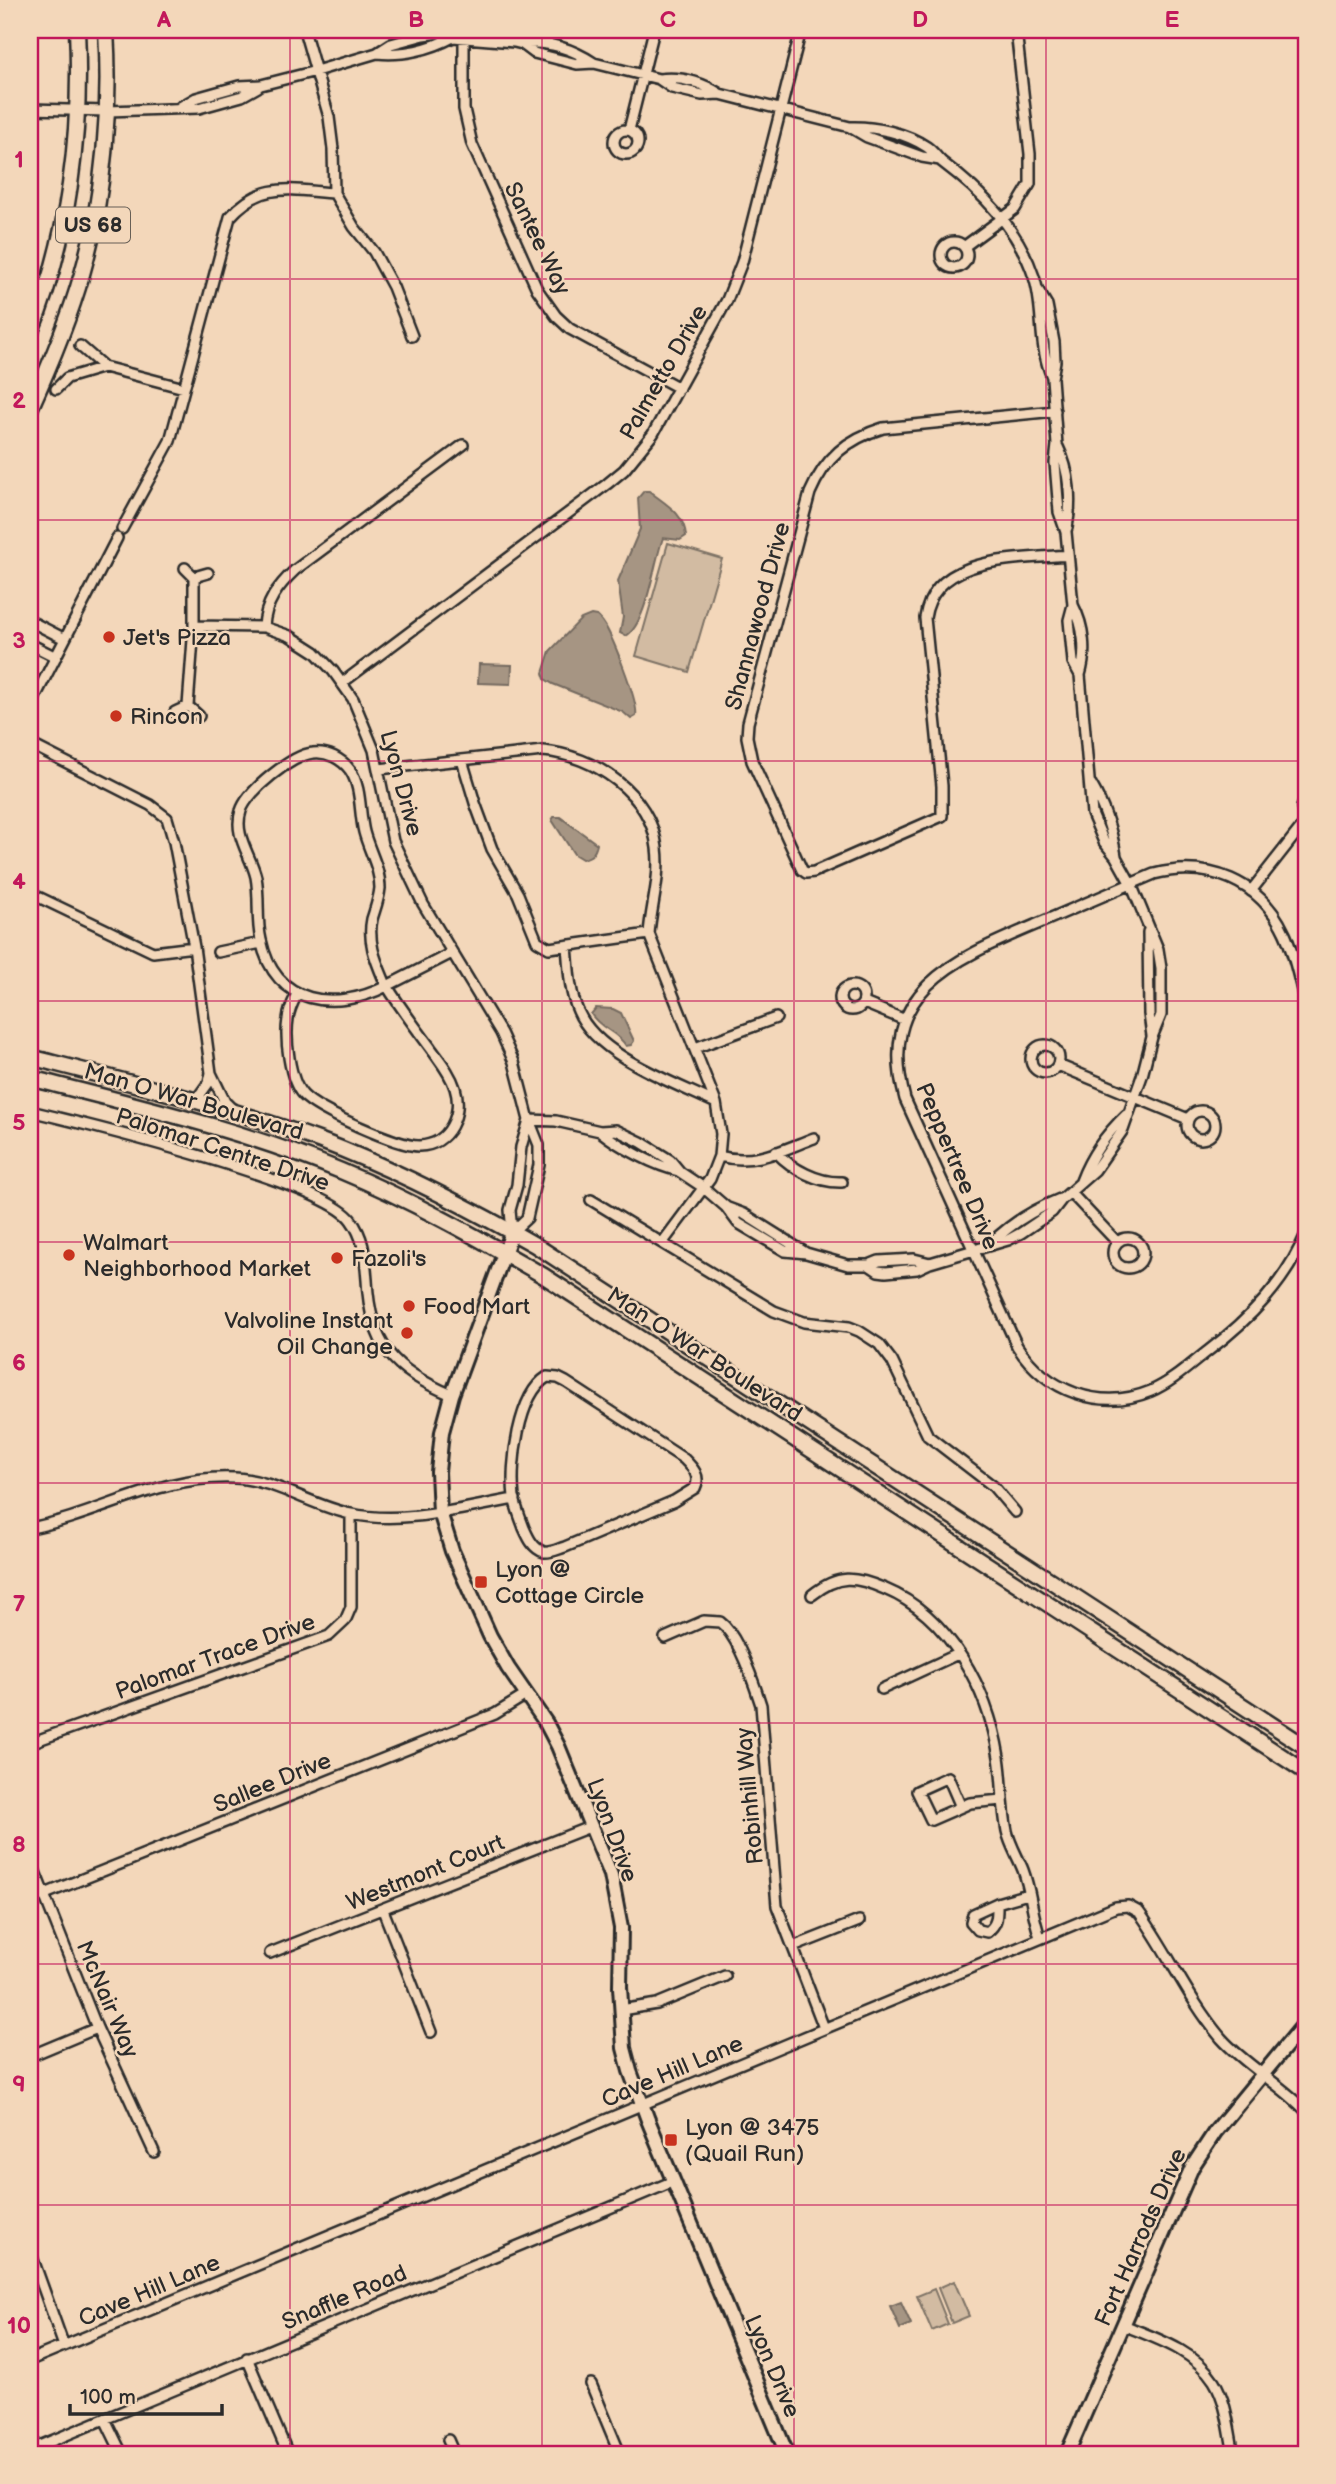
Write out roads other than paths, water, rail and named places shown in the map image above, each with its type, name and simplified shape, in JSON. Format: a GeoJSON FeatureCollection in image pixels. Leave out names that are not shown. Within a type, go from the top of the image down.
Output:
{"type":"FeatureCollection","features":[{"type":"Feature","properties":{"kind":"main road","name":"US 68"},"geometry":{"type":"LineString","coordinates":[[30,334],[52,267],[65,211],[77,111],[77,30]]}},
{"type":"Feature","properties":{"kind":"main road","name":"US 68"},"geometry":{"type":"LineString","coordinates":[[30,409],[66,321],[91,241],[107,111],[106,30]]}},
{"type":"Feature","properties":{"kind":"main road","name":"Man O War Boulevard"},"geometry":{"type":"LineString","coordinates":[[30,1057],[234,1111],[323,1142],[440,1194],[512,1232],[1306,1747]]}},
{"type":"Feature","properties":{"kind":"main road","name":"Man O War Boulevard"},"geometry":{"type":"LineString","coordinates":[[30,1078],[174,1115],[274,1146],[388,1191],[504,1253],[614,1321],[1306,1772]]}},
{"type":"Feature","properties":{"kind":"street"},"geometry":{"type":"LineString","coordinates":[[304,30],[330,125],[334,193],[354,227],[374,252],[393,287],[412,336]]}},
{"type":"Feature","properties":{"kind":"street"},"geometry":{"type":"LineString","coordinates":[[629,130],[654,30]]}},
{"type":"Feature","properties":{"kind":"street","name":"Palmetto Drive"},"geometry":{"type":"LineString","coordinates":[[342,683],[618,475],[653,434],[727,300],[742,262],[801,30]]}},
{"type":"Feature","properties":{"kind":"street"},"geometry":{"type":"LineString","coordinates":[[965,246],[1017,206],[1030,184],[1031,169],[1016,30]]}},
{"type":"Feature","properties":{"kind":"street"},"geometry":{"type":"LineString","coordinates":[[30,109],[107,111],[199,108],[242,96],[261,85],[377,53],[394,55],[458,37],[522,44],[534,53],[545,56],[577,64],[594,63],[659,79],[672,88],[702,95],[720,94],[850,127],[867,137],[922,157],[940,160],[980,193],[1003,218],[1026,258],[1038,290],[1045,361],[1052,378],[1059,512],[1066,532],[1073,605],[1080,619],[1085,660],[1080,675],[1090,782],[1100,800],[1113,837],[1116,857],[1131,884],[1148,930],[1149,1014],[1152,1037],[1127,1114],[1114,1125],[1088,1163],[1081,1181],[1070,1192],[1002,1231],[990,1244],[930,1263],[904,1259],[879,1261],[869,1265],[848,1265],[806,1253],[785,1251],[738,1223],[726,1207],[680,1172],[666,1168],[612,1141],[600,1131],[556,1121],[529,1121]]}},
{"type":"Feature","properties":{"kind":"street","name":"Santee Way"},"geometry":{"type":"LineString","coordinates":[[458,37],[467,127],[472,144],[547,306],[570,329],[679,387]]}},
{"type":"Feature","properties":{"kind":"street"},"geometry":{"type":"LineString","coordinates":[[122,528],[170,442],[230,217],[243,202],[258,194],[283,189],[334,193]]}},
{"type":"Feature","properties":{"kind":"street"},"geometry":{"type":"LineString","coordinates":[[80,346],[104,368],[184,388]]}},
{"type":"Feature","properties":{"kind":"street"},"geometry":{"type":"LineString","coordinates":[[56,389],[67,378],[104,368]]}},
{"type":"Feature","properties":{"kind":"street","name":"Shannawood Drive"},"geometry":{"type":"LineString","coordinates":[[1055,411],[883,428],[865,433],[844,445],[829,459],[817,477],[810,494],[755,696],[747,737],[752,761],[802,870],[806,873],[814,872],[942,816],[942,786],[925,618],[926,610],[939,587],[958,573],[977,565],[1068,555]]}},
{"type":"Feature","properties":{"kind":"street"},"geometry":{"type":"LineString","coordinates":[[264,627],[272,597],[295,570],[463,445]]}},
{"type":"Feature","properties":{"kind":"street"},"geometry":{"type":"LineString","coordinates":[[30,707],[117,538]]}},
{"type":"Feature","properties":{"kind":"street"},"geometry":{"type":"LineString","coordinates":[[185,568],[194,577],[194,626],[188,706]]}},
{"type":"Feature","properties":{"kind":"street"},"geometry":{"type":"LineString","coordinates":[[194,577],[208,573]]}},
{"type":"Feature","properties":{"kind":"street"},"geometry":{"type":"LineString","coordinates":[[30,621],[65,639]]}},
{"type":"Feature","properties":{"kind":"street","name":"Lyon Drive"},"geometry":{"type":"LineString","coordinates":[[194,626],[264,627],[290,636],[315,652],[353,699],[366,726],[379,769],[393,841],[423,904],[501,1033],[514,1062],[529,1121],[538,1144],[539,1165],[527,1218],[512,1232]]}},
{"type":"Feature","properties":{"kind":"street"},"geometry":{"type":"LineString","coordinates":[[30,644],[56,657]]}},
{"type":"Feature","properties":{"kind":"street"},"geometry":{"type":"LineString","coordinates":[[175,712],[188,706]]}},
{"type":"Feature","properties":{"kind":"street"},"geometry":{"type":"LineString","coordinates":[[188,706],[199,716]]}},
{"type":"Feature","properties":{"kind":"street"},"geometry":{"type":"LineString","coordinates":[[30,744],[150,805],[167,818],[194,947],[211,1073],[225,1102],[234,1111]]}},
{"type":"Feature","properties":{"kind":"street"},"geometry":{"type":"LineString","coordinates":[[379,769],[530,751],[553,752],[603,771],[622,785],[645,811],[657,847],[658,872],[649,934],[716,1103],[721,1133],[719,1156],[704,1188],[663,1242]]}},
{"type":"Feature","properties":{"kind":"street"},"geometry":{"type":"LineString","coordinates":[[297,994],[288,1018],[288,1033],[291,1070],[303,1096],[328,1112],[406,1144],[428,1144],[437,1141],[452,1127],[458,1109],[455,1086],[387,986],[371,942],[372,919],[380,887],[376,865],[364,833],[357,787],[349,768],[331,755],[315,753],[295,760],[251,793],[241,811],[239,831],[256,876],[261,943],[270,965],[297,994],[311,999],[334,1001],[366,995],[387,986],[452,953]]}},
{"type":"Feature","properties":{"kind":"street"},"geometry":{"type":"LineString","coordinates":[[462,760],[485,832],[518,894],[537,941],[549,948],[649,934]]}},
{"type":"Feature","properties":{"kind":"street"},"geometry":{"type":"LineString","coordinates":[[1251,891],[1306,819],[1302,807],[1306,798]]}},
{"type":"Feature","properties":{"kind":"street","name":"Peppertree Drive"},"geometry":{"type":"LineString","coordinates":[[1306,1007],[1304,989],[1286,935],[1271,911],[1251,891],[1224,875],[1190,868],[1163,872],[1131,884],[966,955],[931,981],[914,1002],[905,1020],[899,1062],[905,1099],[1017,1346],[1035,1370],[1076,1394],[1121,1399],[1164,1384],[1237,1328],[1277,1285],[1306,1234]]}},
{"type":"Feature","properties":{"kind":"street"},"geometry":{"type":"LineString","coordinates":[[30,893],[153,952],[194,947]]}},
{"type":"Feature","properties":{"kind":"street"},"geometry":{"type":"LineString","coordinates":[[218,952],[261,943]]}},
{"type":"Feature","properties":{"kind":"street"},"geometry":{"type":"LineString","coordinates":[[567,946],[577,1008],[603,1044],[622,1057],[716,1103]]}},
{"type":"Feature","properties":{"kind":"street"},"geometry":{"type":"LineString","coordinates":[[864,1003],[905,1020]]}},
{"type":"Feature","properties":{"kind":"street"},"geometry":{"type":"LineString","coordinates":[[695,1048],[776,1018]]}},
{"type":"Feature","properties":{"kind":"street"},"geometry":{"type":"LineString","coordinates":[[1058,1065],[1188,1119]]}},
{"type":"Feature","properties":{"kind":"street"},"geometry":{"type":"LineString","coordinates":[[196,1100],[211,1073]]}},
{"type":"Feature","properties":{"kind":"street","name":"Palomar Centre Drive"},"geometry":{"type":"LineString","coordinates":[[30,1111],[254,1174],[338,1207],[351,1219],[364,1244],[369,1315],[376,1334],[400,1366],[425,1384],[452,1395]]}},
{"type":"Feature","properties":{"kind":"street","name":"Lyon Drive"},"geometry":{"type":"LineString","coordinates":[[529,1121],[520,1147],[517,1185],[510,1210],[512,1232],[452,1395],[439,1452],[440,1512],[452,1551],[481,1617],[500,1655],[546,1723],[593,1826],[611,1875],[621,1928],[624,2048],[642,2104],[787,2454]]}},
{"type":"Feature","properties":{"kind":"street"},"geometry":{"type":"LineString","coordinates":[[719,1156],[743,1161],[814,1138]]}},
{"type":"Feature","properties":{"kind":"street"},"geometry":{"type":"LineString","coordinates":[[776,1152],[788,1164],[822,1180],[842,1182]]}},
{"type":"Feature","properties":{"kind":"street"},"geometry":{"type":"LineString","coordinates":[[1070,1192],[1116,1242]]}},
{"type":"Feature","properties":{"kind":"street"},"geometry":{"type":"LineString","coordinates":[[591,1200],[774,1311],[804,1322],[849,1327],[879,1344],[892,1361],[928,1436],[993,1486],[1015,1512]]}},
{"type":"Feature","properties":{"kind":"street"},"geometry":{"type":"LineString","coordinates":[[547,1377],[566,1382],[684,1459],[693,1467],[698,1479],[695,1488],[687,1495],[552,1552],[539,1549],[531,1542],[515,1499],[513,1467],[519,1432],[531,1393],[547,1377]]}},
{"type":"Feature","properties":{"kind":"street"},"geometry":{"type":"LineString","coordinates":[[30,1528],[191,1479],[236,1478],[264,1483],[351,1514],[402,1516],[515,1499]]}},
{"type":"Feature","properties":{"kind":"street","name":"Palomar Trace Drive"},"geometry":{"type":"LineString","coordinates":[[30,1743],[329,1636],[345,1621],[351,1607],[351,1514]]}},
{"type":"Feature","properties":{"kind":"street"},"geometry":{"type":"LineString","coordinates":[[812,1595],[825,1584],[840,1578],[879,1586],[923,1611],[935,1622],[958,1654],[980,1692],[993,1729],[1000,1759],[1007,1833],[1023,1869],[1040,1937]]}},
{"type":"Feature","properties":{"kind":"street","name":"Robinhill Way"},"geometry":{"type":"LineString","coordinates":[[665,1638],[704,1621],[720,1622],[730,1633],[755,1686],[761,1705],[777,1906],[824,2028]]}},
{"type":"Feature","properties":{"kind":"street"},"geometry":{"type":"LineString","coordinates":[[882,1689],[958,1654]]}},
{"type":"Feature","properties":{"kind":"street","name":"Sallee Drive"},"geometry":{"type":"LineString","coordinates":[[30,1900],[495,1714],[526,1695]]}},
{"type":"Feature","properties":{"kind":"street"},"geometry":{"type":"LineString","coordinates":[[961,1807],[948,1777],[917,1791],[930,1820],[961,1807],[970,1803],[1002,1800]]}},
{"type":"Feature","properties":{"kind":"street","name":"Westmont Court"},"geometry":{"type":"LineString","coordinates":[[270,1953],[593,1826]]}},
{"type":"Feature","properties":{"kind":"street","name":"McNair Way"},"geometry":{"type":"LineString","coordinates":[[30,1858],[97,2028],[154,2152]]}},
{"type":"Feature","properties":{"kind":"street"},"geometry":{"type":"LineString","coordinates":[[997,1903],[1028,1894]]}},
{"type":"Feature","properties":{"kind":"street","name":"Cave Hill Lane"},"geometry":{"type":"LineString","coordinates":[[30,2360],[1116,1907],[1128,1906],[1139,1912],[1210,2024],[1244,2060],[1264,2074],[1306,2112]]}},
{"type":"Feature","properties":{"kind":"street"},"geometry":{"type":"LineString","coordinates":[[383,1910],[431,2032]]}},
{"type":"Feature","properties":{"kind":"street"},"geometry":{"type":"LineString","coordinates":[[793,1947],[859,1921]]}},
{"type":"Feature","properties":{"kind":"street"},"geometry":{"type":"LineString","coordinates":[[621,2010],[657,2004],[725,1976]]}},
{"type":"Feature","properties":{"kind":"street","name":"Fort Harrods Drive"},"geometry":{"type":"LineString","coordinates":[[1067,2454],[1192,2167],[1215,2132],[1306,2022]]}},
{"type":"Feature","properties":{"kind":"street"},"geometry":{"type":"LineString","coordinates":[[30,2056],[97,2028]]}},
{"type":"Feature","properties":{"kind":"street","name":"Snaffle Road"},"geometry":{"type":"LineString","coordinates":[[30,2450],[674,2181]]}},
{"type":"Feature","properties":{"kind":"street"},"geometry":{"type":"LineString","coordinates":[[30,2251],[64,2346]]}},
{"type":"Feature","properties":{"kind":"street"},"geometry":{"type":"LineString","coordinates":[[1123,2325],[1193,2358],[1214,2381],[1224,2406],[1234,2454]]}},
{"type":"Feature","properties":{"kind":"street"},"geometry":{"type":"LineString","coordinates":[[247,2358],[288,2454]]}},
{"type":"Feature","properties":{"kind":"street"},"geometry":{"type":"LineString","coordinates":[[591,2384],[620,2454]]}},
{"type":"Feature","properties":{"kind":"street"},"geometry":{"type":"LineString","coordinates":[[105,2419],[121,2454]]}},
{"type":"Feature","properties":{"kind":"street"},"geometry":{"type":"LineString","coordinates":[[448,2440],[454,2454]]}},
{"type":"Feature","properties":{"kind":"place","name":"Jet's Pizza"},"geometry":{"type":"Point","coordinates":[109,637]}},
{"type":"Feature","properties":{"kind":"place","name":"Rincon"},"geometry":{"type":"Point","coordinates":[116,716]}},
{"type":"Feature","properties":{"kind":"place","name":"Walmart Neighborhood Market"},"geometry":{"type":"Point","coordinates":[69,1255]}},
{"type":"Feature","properties":{"kind":"place","name":"Fazoli's"},"geometry":{"type":"Point","coordinates":[337,1258]}},
{"type":"Feature","properties":{"kind":"place","name":"Food Mart"},"geometry":{"type":"Point","coordinates":[409,1306]}},
{"type":"Feature","properties":{"kind":"place","name":"Valvoline Instant Oil Change"},"geometry":{"type":"Point","coordinates":[407,1333]}},
{"type":"Feature","properties":{"kind":"place","name":"Lyon @ Cottage Circle"},"geometry":{"type":"Point","coordinates":[481,1582]}},
{"type":"Feature","properties":{"kind":"place","name":"Lyon @ 3475 (Quail Run)"},"geometry":{"type":"Point","coordinates":[671,2140]}}]}
